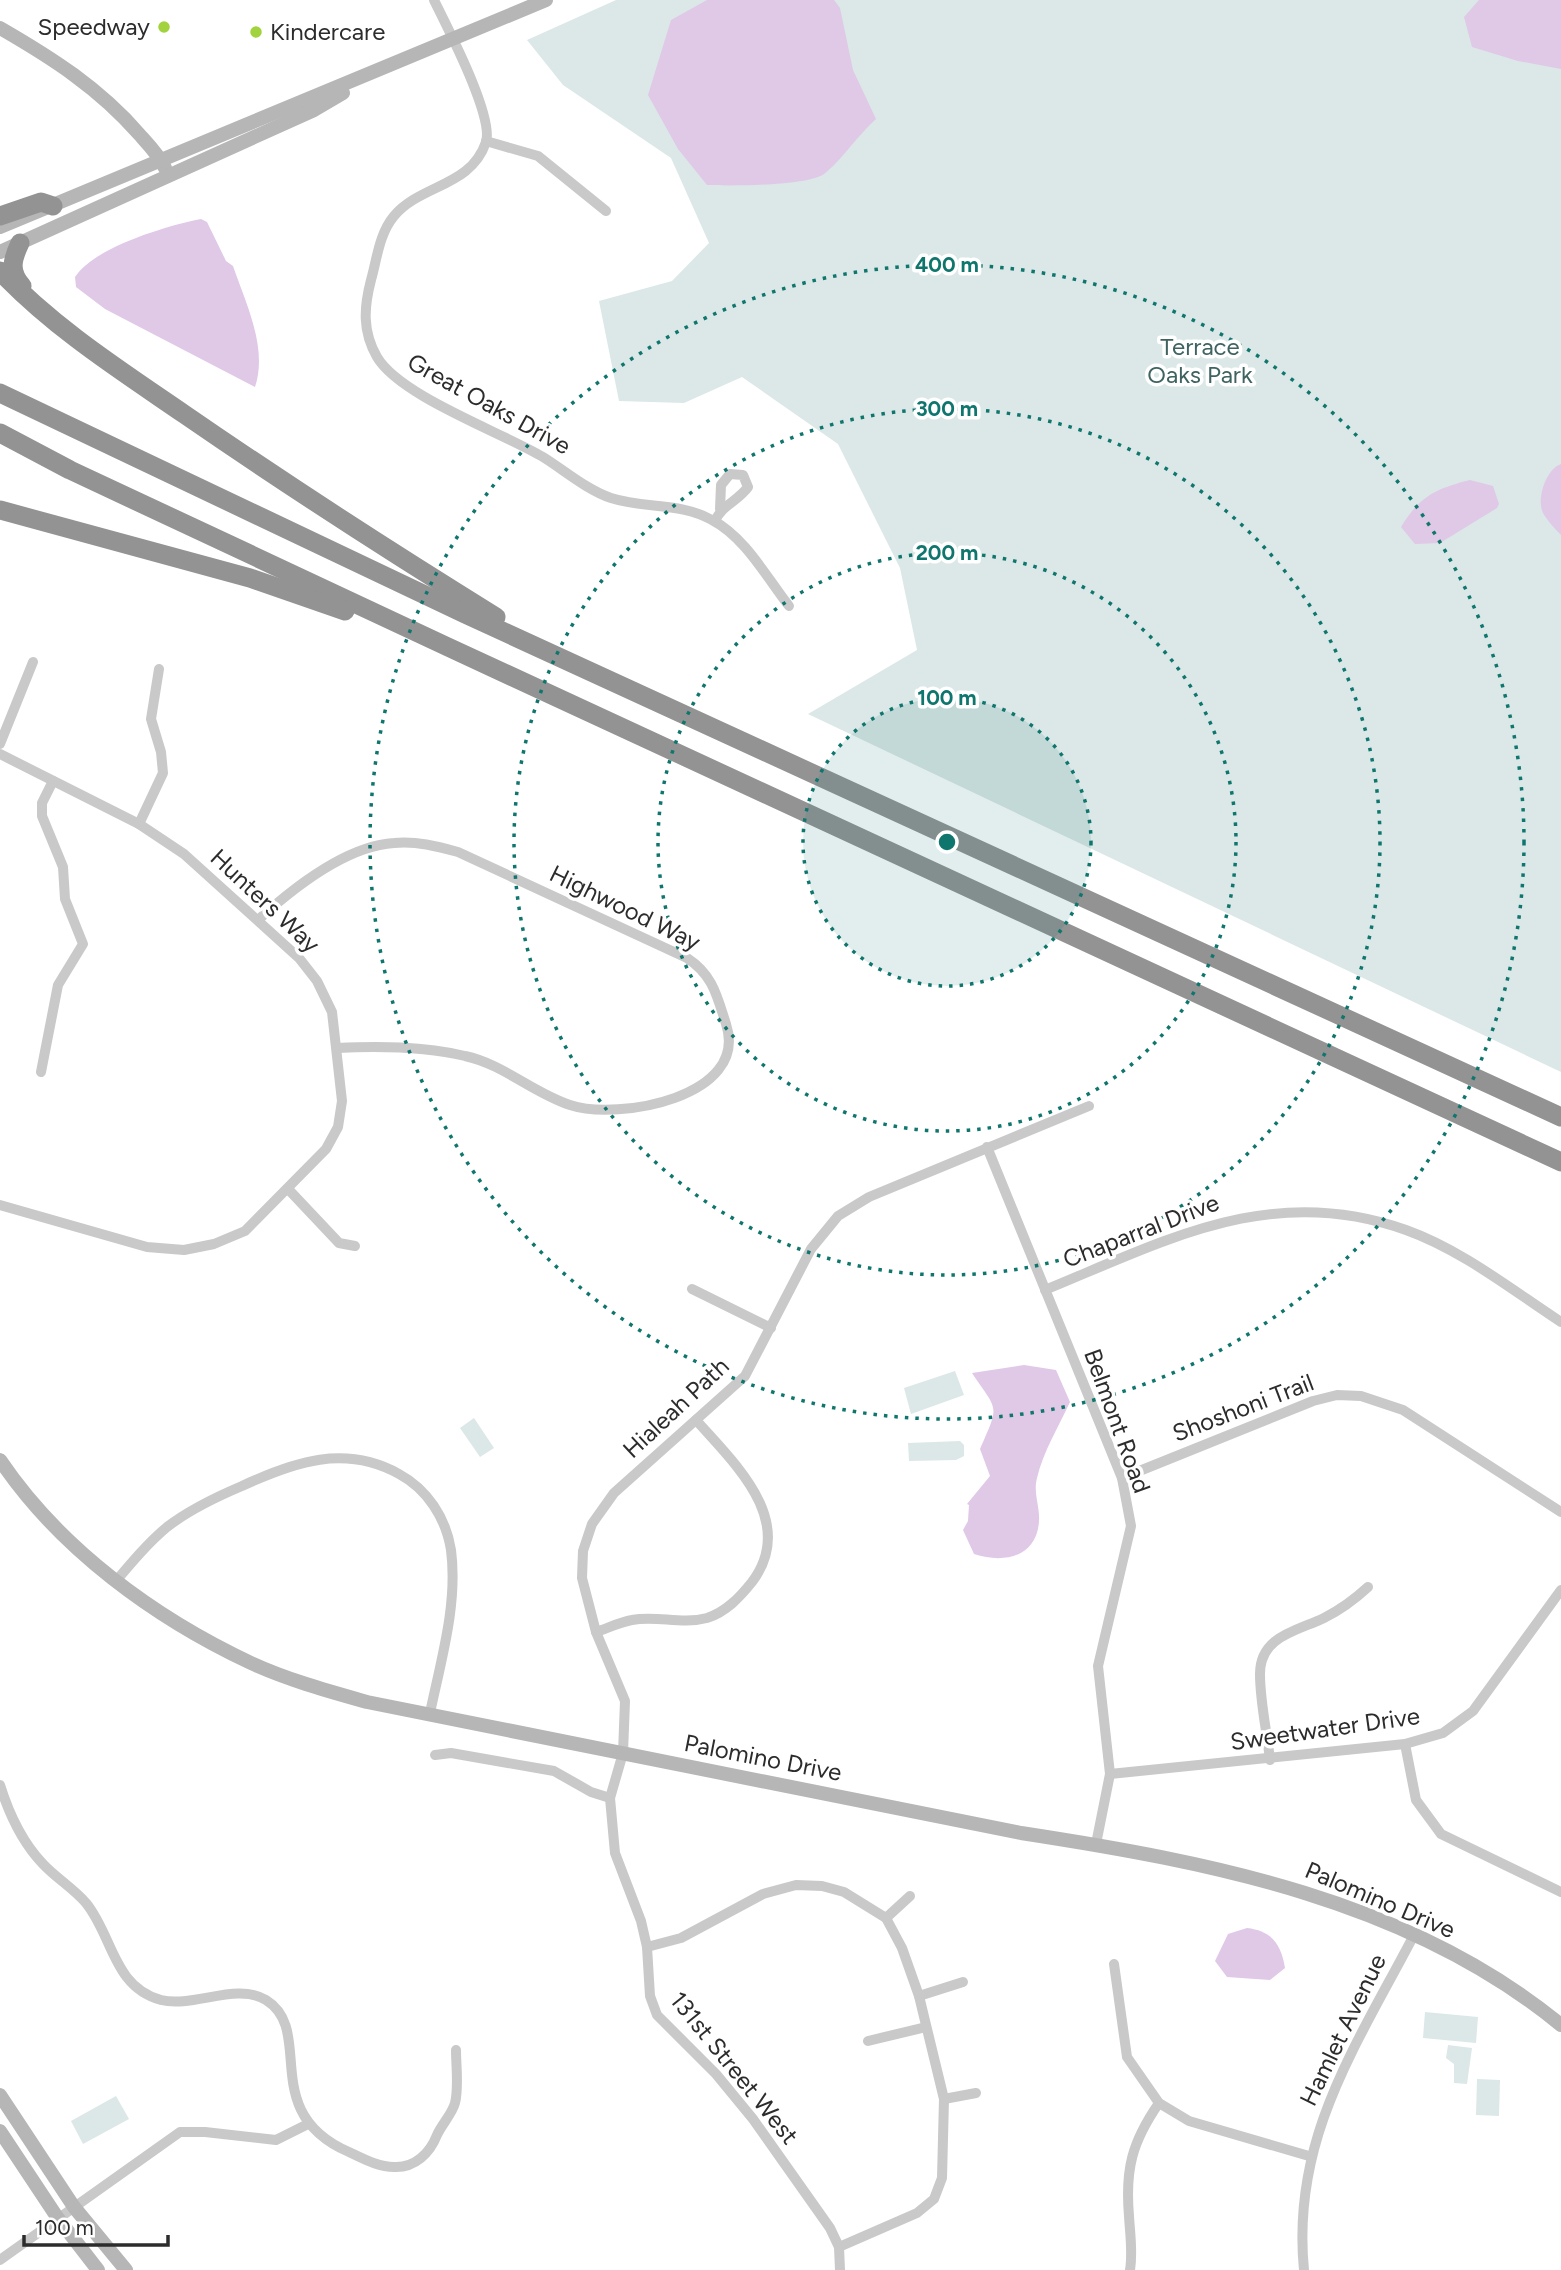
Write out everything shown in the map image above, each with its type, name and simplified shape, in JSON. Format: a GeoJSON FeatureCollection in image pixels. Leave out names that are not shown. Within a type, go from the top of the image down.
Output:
{"type":"FeatureCollection","features":[{"type":"Feature","properties":{"kind":"highway"},"geometry":{"type":"LineString","coordinates":[[0,216],[41,202],[53,206]]}},
{"type":"Feature","properties":{"kind":"highway"},"geometry":{"type":"LineString","coordinates":[[20,243],[12,261],[13,274],[66,331]]}},
{"type":"Feature","properties":{"kind":"highway"},"geometry":{"type":"LineString","coordinates":[[0,271],[66,331],[314,504],[557,655]]}},
{"type":"Feature","properties":{"kind":"highway"},"geometry":{"type":"LineString","coordinates":[[0,393],[557,655],[1561,1117]]}},
{"type":"Feature","properties":{"kind":"highway"},"geometry":{"type":"LineString","coordinates":[[0,433],[70,470],[448,647],[1561,1162]]}},
{"type":"Feature","properties":{"kind":"highway"},"geometry":{"type":"LineString","coordinates":[[0,510],[250,578],[448,647]]}},
{"type":"Feature","properties":{"kind":"street"},"geometry":{"type":"LineString","coordinates":[[434,0],[484,114],[486,141],[538,156],[607,211]]}},
{"type":"Feature","properties":{"kind":"street"},"geometry":{"type":"LineString","coordinates":[[0,227],[546,0]]}},
{"type":"Feature","properties":{"kind":"street"},"geometry":{"type":"LineString","coordinates":[[0,28],[57,61],[94,88],[161,160],[169,177]]}},
{"type":"Feature","properties":{"kind":"street"},"geometry":{"type":"LineString","coordinates":[[0,252],[314,110],[383,69]]}},
{"type":"Feature","properties":{"kind":"street","name":"Great Oaks Drive"},"geometry":{"type":"LineString","coordinates":[[486,141],[469,172],[409,203],[384,232],[364,307],[367,332],[377,357],[405,385],[541,456],[606,496],[633,504],[686,507],[715,521],[734,537],[789,606]]}},
{"type":"Feature","properties":{"kind":"street"},"geometry":{"type":"LineString","coordinates":[[715,521],[720,509]]}},
{"type":"Feature","properties":{"kind":"street"},"geometry":{"type":"LineString","coordinates":[[0,744],[33,662]]}},
{"type":"Feature","properties":{"kind":"street"},"geometry":{"type":"LineString","coordinates":[[139,824],[163,773],[161,752],[151,719],[159,669]]}},
{"type":"Feature","properties":{"kind":"street","name":"Hunters Way"},"geometry":{"type":"LineString","coordinates":[[0,754],[139,824],[184,854],[299,958],[317,981],[332,1012],[342,1101],[338,1127],[326,1149],[289,1190],[245,1231],[214,1244],[184,1250],[147,1247],[0,1205]]}},
{"type":"Feature","properties":{"kind":"street"},"geometry":{"type":"LineString","coordinates":[[41,1072],[58,985],[83,944],[65,899],[63,867],[42,816],[43,803],[53,781]]}},
{"type":"Feature","properties":{"kind":"street","name":"Highwood Way"},"geometry":{"type":"LineString","coordinates":[[258,920],[294,886],[356,853],[391,843],[425,843],[458,852],[687,958],[702,968],[713,981],[729,1032],[727,1052],[718,1072],[705,1085],[690,1093],[622,1109],[597,1110],[570,1105],[493,1066],[465,1056],[384,1046],[337,1048]]}},
{"type":"Feature","properties":{"kind":"street","name":"Hialeah Path"},"geometry":{"type":"LineString","coordinates":[[623,1753],[625,1701],[596,1632],[582,1578],[583,1551],[592,1524],[614,1493],[745,1376],[811,1249],[838,1216],[869,1197],[1089,1106]]}},
{"type":"Feature","properties":{"kind":"street","name":"Belmont Road"},"geometry":{"type":"LineString","coordinates":[[987,1147],[1122,1478],[1131,1526],[1098,1666],[1110,1774],[1096,1844]]}},
{"type":"Feature","properties":{"kind":"street"},"geometry":{"type":"LineString","coordinates":[[289,1190],[340,1243],[355,1246]]}},
{"type":"Feature","properties":{"kind":"street","name":"Chaparral Drive"},"geometry":{"type":"LineString","coordinates":[[1045,1290],[1195,1229],[1235,1217],[1304,1210],[1367,1218],[1408,1231],[1451,1251],[1561,1322]]}},
{"type":"Feature","properties":{"kind":"street"},"geometry":{"type":"LineString","coordinates":[[692,1289],[771,1328]]}},
{"type":"Feature","properties":{"kind":"street","name":"Shoshoni Trail"},"geometry":{"type":"LineString","coordinates":[[1122,1478],[1313,1401],[1337,1395],[1361,1396],[1403,1410],[1561,1512]]}},
{"type":"Feature","properties":{"kind":"street"},"geometry":{"type":"LineString","coordinates":[[596,1632],[633,1619],[682,1623],[709,1618],[738,1600],[759,1572],[768,1537],[761,1501],[748,1479],[696,1420]]}},
{"type":"Feature","properties":{"kind":"street"},"geometry":{"type":"LineString","coordinates":[[116,1581],[143,1548],[169,1525],[216,1497],[280,1468],[307,1460],[333,1457],[360,1459],[388,1467],[412,1480],[431,1500],[443,1522],[451,1549],[452,1602],[430,1713]]}},
{"type":"Feature","properties":{"kind":"street","name":"Palomino Drive"},"geometry":{"type":"LineString","coordinates":[[1,1465],[63,1534],[116,1581],[204,1639],[253,1664],[304,1684],[367,1702],[1021,1833],[1096,1844],[1282,1884],[1351,1908],[1414,1935],[1483,1972],[1561,2025]]}},
{"type":"Feature","properties":{"kind":"street"},"geometry":{"type":"LineString","coordinates":[[1270,1760],[1260,1672],[1265,1651],[1282,1635],[1324,1618],[1353,1601],[1368,1587]]}},
{"type":"Feature","properties":{"kind":"street","name":"Sweetwater Drive"},"geometry":{"type":"LineString","coordinates":[[1110,1774],[1270,1760],[1405,1744],[1443,1733],[1473,1711],[1561,1590]]}},
{"type":"Feature","properties":{"kind":"street"},"geometry":{"type":"LineString","coordinates":[[1405,1744],[1416,1800],[1441,1834],[1561,1892]]}},
{"type":"Feature","properties":{"kind":"street"},"geometry":{"type":"LineString","coordinates":[[435,1755],[452,1753],[554,1771],[591,1792],[610,1798]]}},
{"type":"Feature","properties":{"kind":"street","name":"131st Street West"},"geometry":{"type":"LineString","coordinates":[[623,1753],[610,1798],[615,1853],[641,1921],[647,1947],[650,1996],[657,2015],[716,2074],[753,2119],[830,2228],[839,2248],[840,2270]]}},
{"type":"Feature","properties":{"kind":"street"},"geometry":{"type":"LineString","coordinates":[[0,1785],[19,1833],[41,1863],[87,1904],[118,1967],[131,1983],[147,1994],[164,2000],[248,1994],[265,1999],[279,2011],[288,2031],[292,2091],[308,2124],[331,2144],[379,2166],[397,2168],[416,2162],[433,2149],[455,2105],[456,2050]]}},
{"type":"Feature","properties":{"kind":"street"},"geometry":{"type":"LineString","coordinates":[[647,1947],[681,1938],[763,1894],[796,1885],[822,1886],[844,1892],[886,1918],[902,1948],[919,1996],[944,2099],[942,2178],[934,2199],[917,2213],[839,2248]]}},
{"type":"Feature","properties":{"kind":"street"},"geometry":{"type":"LineString","coordinates":[[886,1918],[910,1896]]}},
{"type":"Feature","properties":{"kind":"street","name":"Hamlet Avenue"},"geometry":{"type":"LineString","coordinates":[[1304,2270],[1301,2237],[1303,2194],[1309,2157],[1333,2088],[1414,1935]]}},
{"type":"Feature","properties":{"kind":"street"},"geometry":{"type":"LineString","coordinates":[[1114,1964],[1127,2057],[1159,2103],[1189,2121],[1309,2157]]}},
{"type":"Feature","properties":{"kind":"street"},"geometry":{"type":"LineString","coordinates":[[919,1996],[963,1983]]}},
{"type":"Feature","properties":{"kind":"street"},"geometry":{"type":"LineString","coordinates":[[868,2041],[926,2027]]}},
{"type":"Feature","properties":{"kind":"street"},"geometry":{"type":"LineString","coordinates":[[944,2099],[975,2094]]}},
{"type":"Feature","properties":{"kind":"street"},"geometry":{"type":"LineString","coordinates":[[0,2095],[74,2207],[126,2270]]}},
{"type":"Feature","properties":{"kind":"street"},"geometry":{"type":"LineString","coordinates":[[1130,2270],[1132,2257],[1127,2192],[1129,2165],[1141,2130],[1159,2103]]}},
{"type":"Feature","properties":{"kind":"street"},"geometry":{"type":"LineString","coordinates":[[0,2260],[180,2132],[276,2140],[308,2124]]}},
{"type":"Feature","properties":{"kind":"street"},"geometry":{"type":"LineString","coordinates":[[0,2131],[57,2217],[98,2270]]}},
{"type":"Feature","properties":{"kind":"green space","name":"Terrace Oaks Park"},"geometry":{"type":"Polygon","coordinates":[[[616,0],[1561,0],[1561,1072],[808,714],[917,650],[900,568],[838,444],[742,377],[684,403],[619,401],[599,301],[672,281],[709,243],[671,158],[563,85],[527,40],[616,0]]]}},
{"type":"Feature","properties":{"kind":"green space"},"geometry":{"type":"Polygon","coordinates":[[[955,1371],[964,1395],[911,1414],[904,1388],[955,1371]]]}},
{"type":"Feature","properties":{"kind":"green space"},"geometry":{"type":"Polygon","coordinates":[[[474,1418],[494,1448],[480,1457],[460,1428],[474,1418]]]}},
{"type":"Feature","properties":{"kind":"green space"},"geometry":{"type":"Polygon","coordinates":[[[960,1441],[964,1445],[964,1456],[956,1460],[909,1461],[908,1443],[960,1441]]]}},
{"type":"Feature","properties":{"kind":"green space"},"geometry":{"type":"Polygon","coordinates":[[[1425,2012],[1478,2017],[1476,2043],[1423,2038],[1425,2012]]]}},
{"type":"Feature","properties":{"kind":"green space"},"geometry":{"type":"Polygon","coordinates":[[[1448,2045],[1472,2048],[1467,2084],[1454,2083],[1454,2064],[1446,2058],[1448,2045]]]}},
{"type":"Feature","properties":{"kind":"green space"},"geometry":{"type":"Polygon","coordinates":[[[1477,2079],[1500,2080],[1499,2116],[1476,2115],[1477,2079]]]}},
{"type":"Feature","properties":{"kind":"green space"},"geometry":{"type":"Polygon","coordinates":[[[116,2096],[129,2119],[83,2144],[71,2121],[116,2096]]]}},
{"type":"Feature","properties":{"kind":"shaded area"},"geometry":{"type":"Polygon","coordinates":[[[707,0],[834,0],[840,8],[853,70],[876,119],[824,174],[786,183],[707,185],[678,149],[648,95],[671,20],[707,0]]]}},
{"type":"Feature","properties":{"kind":"shaded area"},"geometry":{"type":"Polygon","coordinates":[[[1479,0],[1561,0],[1561,69],[1518,61],[1472,47],[1464,17],[1479,0]]]}},
{"type":"Feature","properties":{"kind":"shaded area"},"geometry":{"type":"Polygon","coordinates":[[[201,219],[207,222],[226,261],[233,266],[254,326],[259,357],[255,387],[105,309],[76,287],[75,277],[85,266],[114,247],[169,227],[201,219]]]}},
{"type":"Feature","properties":{"kind":"shaded area"},"geometry":{"type":"Polygon","coordinates":[[[1561,464],[1561,535],[1543,513],[1541,500],[1547,478],[1561,464]]]}},
{"type":"Feature","properties":{"kind":"shaded area"},"geometry":{"type":"Polygon","coordinates":[[[1470,480],[1493,486],[1499,504],[1497,508],[1440,543],[1415,544],[1401,527],[1408,516],[1430,495],[1470,480]]]}},
{"type":"Feature","properties":{"kind":"shaded area"},"geometry":{"type":"Polygon","coordinates":[[[1024,1365],[1056,1370],[1070,1402],[1047,1449],[1037,1478],[1039,1521],[1032,1543],[1017,1555],[985,1557],[974,1554],[963,1530],[968,1521],[967,1504],[990,1476],[980,1449],[991,1423],[993,1408],[972,1373],[1024,1365]]]}},
{"type":"Feature","properties":{"kind":"shaded area"},"geometry":{"type":"Polygon","coordinates":[[[1247,1928],[1269,1936],[1281,1952],[1285,1968],[1270,1980],[1227,1977],[1215,1961],[1228,1934],[1247,1928]]]}},
{"type":"Feature","properties":{"kind":"place","name":"Speedway"},"geometry":{"type":"Point","coordinates":[164,27]}},
{"type":"Feature","properties":{"kind":"place","name":"Kindercare"},"geometry":{"type":"Point","coordinates":[256,32]}}]}
